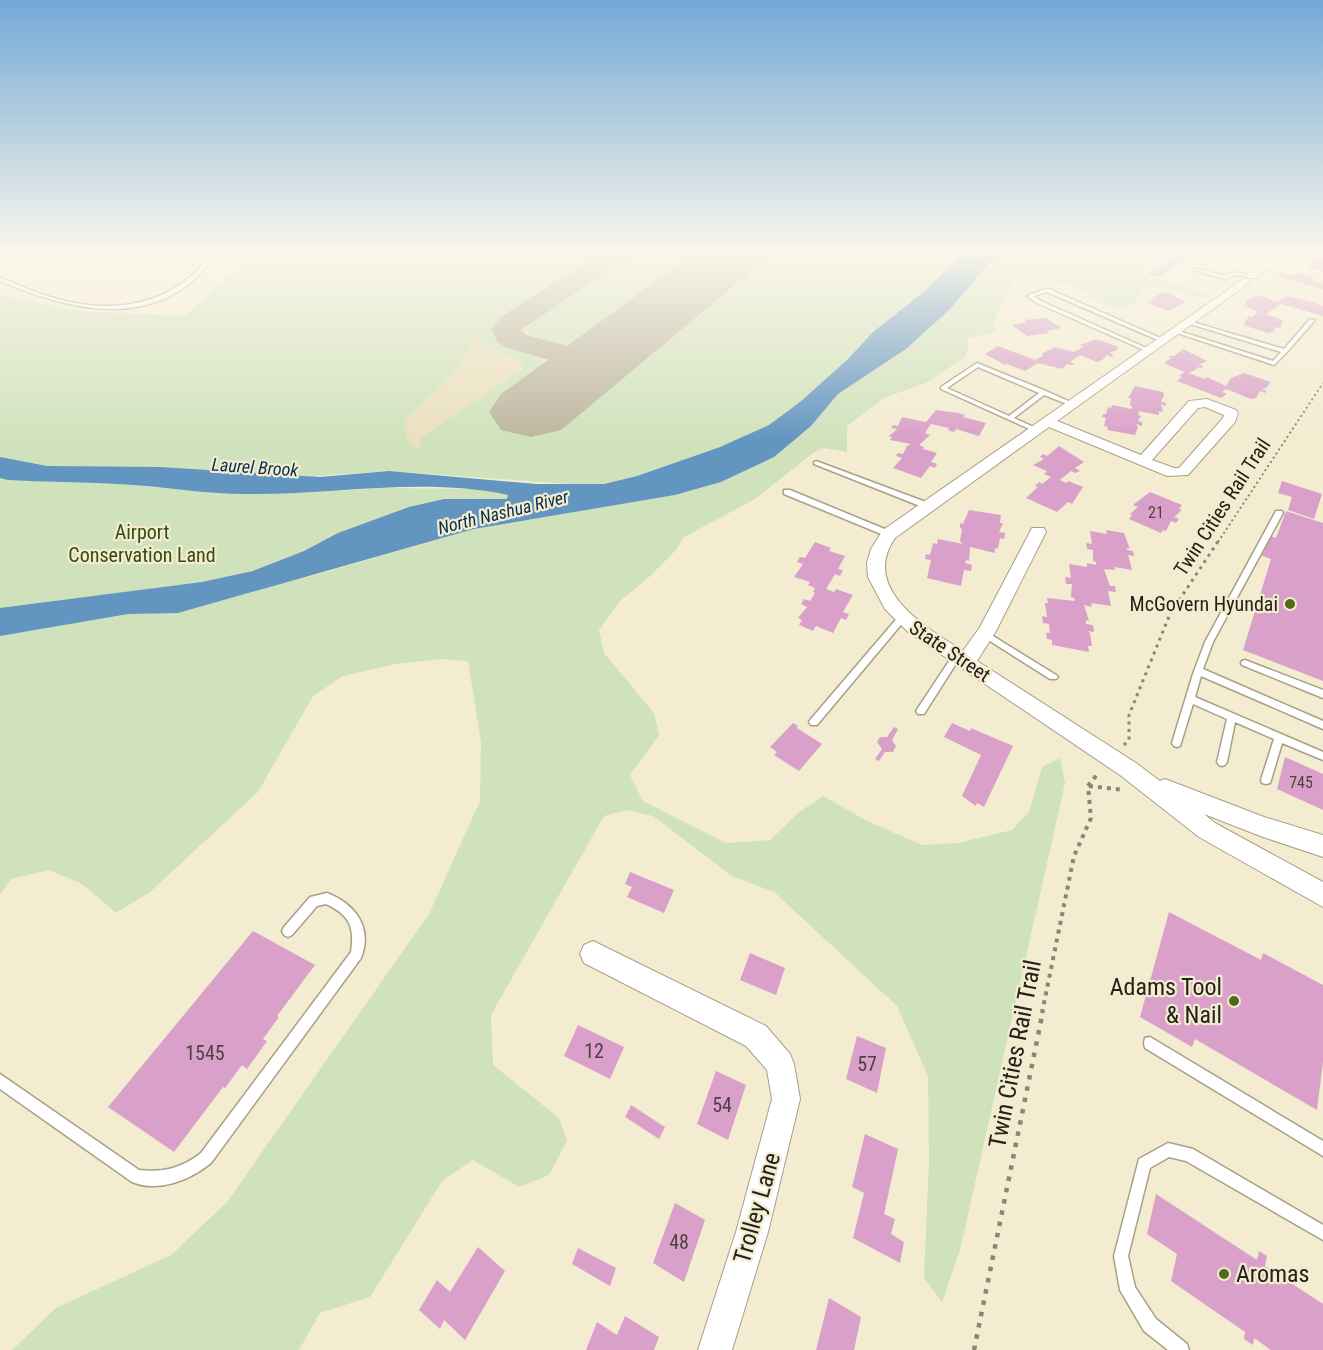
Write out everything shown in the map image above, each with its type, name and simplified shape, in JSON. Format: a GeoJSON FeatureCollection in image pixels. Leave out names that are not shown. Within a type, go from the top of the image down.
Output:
{"type":"FeatureCollection","features":[{"type":"Feature","properties":{"kind":"street","name":"State Street"},"geometry":{"type":"LineString","coordinates":[[1197,315],[889,534],[880,544],[875,558],[876,574],[889,603],[902,618],[926,638],[1074,732],[1136,785],[1207,830],[1323,896]]}},
{"type":"Feature","properties":{"kind":"street"},"geometry":{"type":"LineString","coordinates":[[1042,426],[1172,473],[1183,472],[1230,419],[1231,413],[1207,403],[1194,404],[1143,461]]}},
{"type":"Feature","properties":{"kind":"street"},"geometry":{"type":"LineString","coordinates":[[961,660],[985,634],[1038,532]]}},
{"type":"Feature","properties":{"kind":"street"},"geometry":{"type":"LineString","coordinates":[[1136,785],[1323,846]]}},
{"type":"Feature","properties":{"kind":"street","name":"Trolley Lane"},"geometry":{"type":"LineString","coordinates":[[593,954],[756,1036],[780,1064],[786,1099],[752,1232],[715,1350]]}},
{"type":"Feature","properties":{"kind":"lane"},"geometry":{"type":"LineString","coordinates":[[1088,315],[1274,363],[1312,320]]}},
{"type":"Feature","properties":{"kind":"lane"},"geometry":{"type":"LineString","coordinates":[[1113,315],[1168,336],[1285,351]]}},
{"type":"Feature","properties":{"kind":"lane"},"geometry":{"type":"LineString","coordinates":[[1042,426],[1010,418],[944,388],[977,365],[1072,404]]}},
{"type":"Feature","properties":{"kind":"lane"},"geometry":{"type":"LineString","coordinates":[[1010,418],[1044,392]]}},
{"type":"Feature","properties":{"kind":"lane"},"geometry":{"type":"LineString","coordinates":[[816,463],[928,506]]}},
{"type":"Feature","properties":{"kind":"lane"},"geometry":{"type":"LineString","coordinates":[[787,492],[889,534]]}},
{"type":"Feature","properties":{"kind":"lane"},"geometry":{"type":"LineString","coordinates":[[1177,743],[1209,642],[1279,513]]}},
{"type":"Feature","properties":{"kind":"lane"},"geometry":{"type":"LineString","coordinates":[[814,722],[902,618]]}},
{"type":"Feature","properties":{"kind":"lane"},"geometry":{"type":"LineString","coordinates":[[985,634],[1053,676]]}},
{"type":"Feature","properties":{"kind":"lane"},"geometry":{"type":"LineString","coordinates":[[921,711],[961,660]]}},
{"type":"Feature","properties":{"kind":"lane"},"geometry":{"type":"LineString","coordinates":[[1245,663],[1323,694]]}},
{"type":"Feature","properties":{"kind":"lane"},"geometry":{"type":"LineString","coordinates":[[1198,671],[1323,725]]}},
{"type":"Feature","properties":{"kind":"lane"},"geometry":{"type":"LineString","coordinates":[[1191,699],[1323,756]]}},
{"type":"Feature","properties":{"kind":"lane"},"geometry":{"type":"LineString","coordinates":[[1222,762],[1232,716]]}},
{"type":"Feature","properties":{"kind":"lane"},"geometry":{"type":"LineString","coordinates":[[1266,780],[1279,737]]}},
{"type":"Feature","properties":{"kind":"lane"},"geometry":{"type":"LineString","coordinates":[[0,1081],[137,1177],[153,1179],[172,1177],[194,1169],[206,1158],[357,954],[359,934],[352,913],[342,904],[327,898],[314,901],[288,931]]}},
{"type":"Feature","properties":{"kind":"lane"},"geometry":{"type":"LineString","coordinates":[[1150,1043],[1323,1149]]}},
{"type":"Feature","properties":{"kind":"lane"},"geometry":{"type":"LineString","coordinates":[[1181,1350],[1150,1325],[1128,1290],[1121,1256],[1144,1164],[1168,1150],[1188,1154],[1323,1233]]}},
{"type":"Feature","properties":{"kind":"path","name":"Twin Cities Rail Trail"},"geometry":{"type":"LineString","coordinates":[[1119,750],[1129,740],[1129,715],[1170,614],[1323,383]]}},
{"type":"Feature","properties":{"kind":"path"},"geometry":{"type":"LineString","coordinates":[[1088,786],[1100,771]]}},
{"type":"Feature","properties":{"kind":"path"},"geometry":{"type":"LineString","coordinates":[[1088,786],[1118,788],[1136,785]]}},
{"type":"Feature","properties":{"kind":"path","name":"Twin Cities Rail Trail"},"geometry":{"type":"LineString","coordinates":[[974,1350],[1074,856],[1091,818],[1088,786]]}},
{"type":"Feature","properties":{"kind":"shaded area"},"geometry":{"type":"Polygon","coordinates":[[[500,315],[848,315],[786,363],[367,469],[391,412],[500,315]]]}},
{"type":"Feature","properties":{"kind":"green space","name":"Airport Conservation Land"},"geometry":{"type":"Polygon","coordinates":[[[0,315],[512,315],[501,322],[496,329],[502,341],[556,369],[507,407],[554,421],[684,315],[895,315],[873,332],[848,359],[800,402],[769,425],[720,447],[637,476],[604,484],[569,484],[389,471],[316,476],[339,491],[384,488],[472,489],[508,494],[508,499],[444,499],[305,578],[474,529],[675,495],[721,482],[811,426],[838,394],[906,349],[943,315],[997,315],[994,322],[995,332],[967,338],[969,345],[965,357],[926,383],[886,397],[847,426],[847,452],[823,448],[813,453],[755,499],[684,537],[676,550],[649,577],[620,601],[599,630],[604,653],[654,713],[659,735],[630,775],[643,801],[726,843],[770,840],[798,813],[823,796],[867,821],[922,845],[958,843],[1012,830],[1029,812],[1042,767],[1060,758],[1065,783],[960,1250],[942,1302],[924,1278],[929,1162],[928,1076],[897,1006],[774,892],[732,876],[653,816],[626,810],[604,816],[491,1015],[493,1065],[559,1118],[567,1141],[549,1175],[519,1187],[473,1160],[442,1181],[370,1297],[320,1313],[299,1350],[12,1350],[56,1308],[171,1255],[227,1202],[429,914],[480,801],[481,742],[468,661],[441,659],[396,664],[343,676],[313,696],[258,792],[150,892],[116,913],[82,884],[49,870],[11,879],[0,895],[0,315]],[[475,337],[470,349],[454,371],[404,421],[406,438],[419,451],[421,438],[521,370],[522,360],[493,350],[475,337]]]}},
{"type":"Feature","properties":{"kind":"green space"},"geometry":{"type":"Polygon","coordinates":[[[539,315],[628,315],[585,347],[550,343],[527,330],[539,315]]]}},
{"type":"Feature","properties":{"kind":"water","name":"North Nashua River"},"geometry":{"type":"Polygon","coordinates":[[[895,315],[943,315],[906,349],[838,394],[811,426],[774,457],[721,482],[675,495],[474,529],[178,613],[128,614],[0,636],[0,608],[202,582],[253,571],[304,551],[338,533],[409,507],[444,499],[507,499],[508,495],[446,487],[237,494],[118,484],[8,480],[0,478],[0,457],[47,466],[160,467],[320,477],[389,471],[537,484],[604,484],[637,476],[720,447],[769,425],[800,402],[848,359],[873,332],[895,315]]]}},
{"type":"Feature","properties":{"kind":"building"},"geometry":{"type":"Polygon","coordinates":[[[1269,315],[1283,320],[1280,328],[1275,327],[1273,332],[1268,333],[1243,325],[1249,316],[1269,315]]]}},
{"type":"Feature","properties":{"kind":"building"},"geometry":{"type":"Polygon","coordinates":[[[1046,318],[1061,328],[1047,331],[1050,333],[1027,336],[1012,325],[1027,322],[1024,320],[1046,318]]]}},
{"type":"Feature","properties":{"kind":"building"},"geometry":{"type":"Polygon","coordinates":[[[1096,339],[1119,347],[1116,349],[1118,350],[1109,353],[1114,355],[1111,357],[1107,355],[1097,362],[1080,355],[1070,362],[1075,364],[1067,364],[1062,369],[1038,363],[1025,371],[1005,365],[985,354],[998,346],[1035,360],[1055,347],[1074,352],[1083,347],[1080,345],[1096,339]]]}},
{"type":"Feature","properties":{"kind":"building"},"geometry":{"type":"Polygon","coordinates":[[[1183,349],[1207,361],[1199,365],[1204,366],[1201,368],[1196,367],[1197,369],[1189,373],[1205,379],[1207,377],[1226,386],[1231,378],[1244,373],[1271,382],[1262,389],[1267,391],[1265,393],[1260,391],[1256,398],[1251,399],[1226,389],[1222,392],[1227,394],[1221,398],[1177,381],[1184,372],[1164,363],[1171,358],[1168,356],[1174,356],[1183,349]]]}},
{"type":"Feature","properties":{"kind":"building"},"geometry":{"type":"Polygon","coordinates":[[[1135,386],[1163,392],[1161,402],[1166,403],[1166,406],[1161,404],[1163,412],[1159,411],[1159,415],[1139,411],[1138,415],[1141,416],[1138,421],[1142,422],[1142,426],[1136,424],[1138,427],[1135,435],[1107,430],[1108,427],[1104,426],[1106,418],[1102,417],[1103,414],[1106,414],[1108,407],[1111,408],[1112,405],[1132,409],[1131,398],[1128,398],[1135,386]]]}},
{"type":"Feature","properties":{"kind":"building"},"geometry":{"type":"Polygon","coordinates":[[[936,410],[958,413],[965,415],[963,417],[986,423],[979,436],[956,429],[954,432],[948,430],[949,428],[931,424],[925,433],[930,435],[919,445],[924,447],[923,449],[937,453],[931,462],[937,464],[935,468],[930,466],[921,478],[893,468],[902,458],[896,456],[898,453],[903,454],[907,446],[911,444],[890,440],[892,437],[889,436],[897,429],[891,428],[893,425],[898,426],[902,417],[926,422],[936,410]]]}},
{"type":"Feature","properties":{"kind":"building"},"geometry":{"type":"Polygon","coordinates":[[[1059,446],[1084,462],[1075,468],[1080,471],[1075,473],[1071,471],[1060,480],[1083,487],[1072,504],[1068,502],[1057,512],[1026,498],[1038,487],[1035,486],[1039,482],[1042,484],[1051,477],[1044,474],[1047,471],[1033,465],[1044,459],[1040,457],[1043,454],[1047,456],[1059,446]]]}},
{"type":"Feature","properties":{"kind":"building"},"geometry":{"type":"Polygon","coordinates":[[[1282,481],[1322,494],[1314,519],[1288,510],[1292,497],[1278,493],[1282,481]]]}},
{"type":"Feature","properties":{"kind":"building"},"geometry":{"type":"Polygon","coordinates":[[[1150,492],[1182,505],[1179,509],[1182,510],[1174,517],[1179,519],[1176,523],[1171,521],[1166,531],[1163,530],[1161,533],[1129,519],[1132,515],[1130,514],[1138,507],[1133,505],[1150,492]]]}},
{"type":"Feature","properties":{"kind":"building"},"geometry":{"type":"Polygon","coordinates":[[[969,510],[1001,515],[1000,523],[1003,523],[999,532],[1005,533],[1004,539],[1000,538],[998,549],[995,548],[995,553],[970,547],[969,561],[966,560],[965,563],[972,565],[971,571],[964,570],[961,586],[927,578],[931,560],[925,559],[926,554],[930,555],[933,543],[937,544],[938,539],[963,544],[960,541],[962,529],[960,523],[963,524],[969,510]]]}},
{"type":"Feature","properties":{"kind":"building","name":"McGovern Hyundai"},"geometry":{"type":"Polygon","coordinates":[[[1286,511],[1323,523],[1323,681],[1243,650],[1271,559],[1258,554],[1265,534],[1276,538],[1286,511]]]}},
{"type":"Feature","properties":{"kind":"building"},"geometry":{"type":"Polygon","coordinates":[[[1106,530],[1124,533],[1130,549],[1127,548],[1127,550],[1133,551],[1134,556],[1128,555],[1132,570],[1114,567],[1115,570],[1104,569],[1110,586],[1115,586],[1116,592],[1108,591],[1111,606],[1091,603],[1092,607],[1084,605],[1089,621],[1086,620],[1086,624],[1093,625],[1094,632],[1087,631],[1090,633],[1092,646],[1088,646],[1089,652],[1052,645],[1052,640],[1047,639],[1046,633],[1050,633],[1049,624],[1043,623],[1042,616],[1047,617],[1045,603],[1048,603],[1047,598],[1075,601],[1071,597],[1072,584],[1066,584],[1065,577],[1071,578],[1069,564],[1087,567],[1087,563],[1096,565],[1093,561],[1093,550],[1087,549],[1086,543],[1092,544],[1090,531],[1107,534],[1106,530]]]}},
{"type":"Feature","properties":{"kind":"building"},"geometry":{"type":"Polygon","coordinates":[[[815,542],[831,548],[829,551],[845,556],[838,569],[843,570],[840,576],[835,574],[826,589],[834,592],[836,589],[853,595],[843,612],[849,614],[846,620],[841,618],[833,633],[816,626],[813,631],[799,625],[802,620],[798,618],[807,607],[801,604],[804,599],[810,601],[815,588],[808,585],[810,582],[794,577],[803,564],[797,562],[800,557],[805,558],[815,542]]]}},
{"type":"Feature","properties":{"kind":"building"},"geometry":{"type":"Polygon","coordinates":[[[793,723],[822,744],[799,771],[774,755],[777,752],[770,747],[793,723]]]}},
{"type":"Feature","properties":{"kind":"building"},"geometry":{"type":"Polygon","coordinates":[[[952,723],[970,731],[971,728],[1013,746],[984,807],[977,803],[976,806],[962,796],[981,755],[944,737],[952,723]]]}},
{"type":"Feature","properties":{"kind":"building"},"geometry":{"type":"Polygon","coordinates":[[[894,727],[898,729],[892,740],[896,746],[893,752],[885,752],[879,761],[875,759],[882,749],[877,742],[880,737],[887,737],[894,727]]]}},
{"type":"Feature","properties":{"kind":"building"},"geometry":{"type":"Polygon","coordinates":[[[1285,757],[1323,774],[1323,810],[1277,789],[1285,757]]]}},
{"type":"Feature","properties":{"kind":"building"},"geometry":{"type":"Polygon","coordinates":[[[630,872],[674,890],[664,913],[627,897],[632,887],[625,884],[630,872]]]}},
{"type":"Feature","properties":{"kind":"building","name":"Adams Tool & Nail"},"geometry":{"type":"Polygon","coordinates":[[[1169,912],[1261,960],[1263,953],[1323,985],[1323,1062],[1317,1110],[1195,1039],[1192,1047],[1140,1017],[1169,912]]]}},
{"type":"Feature","properties":{"kind":"building"},"geometry":{"type":"Polygon","coordinates":[[[253,931],[315,965],[277,1016],[279,1017],[263,1039],[267,1041],[247,1069],[242,1065],[174,1152],[108,1107],[253,931]]]}},
{"type":"Feature","properties":{"kind":"building"},"geometry":{"type":"Polygon","coordinates":[[[750,953],[785,968],[776,995],[740,980],[750,953]]]}},
{"type":"Feature","properties":{"kind":"building"},"geometry":{"type":"Polygon","coordinates":[[[578,1025],[624,1047],[610,1079],[564,1056],[578,1025]]]}},
{"type":"Feature","properties":{"kind":"building"},"geometry":{"type":"Polygon","coordinates":[[[857,1036],[886,1048],[877,1093],[846,1079],[857,1036]]]}},
{"type":"Feature","properties":{"kind":"building"},"geometry":{"type":"Polygon","coordinates":[[[716,1071],[746,1085],[728,1140],[697,1124],[716,1071]]]}},
{"type":"Feature","properties":{"kind":"building"},"geometry":{"type":"Polygon","coordinates":[[[631,1105],[665,1127],[659,1139],[625,1117],[631,1105]]]}},
{"type":"Feature","properties":{"kind":"building"},"geometry":{"type":"Polygon","coordinates":[[[865,1134],[898,1149],[884,1214],[895,1219],[891,1234],[904,1242],[900,1263],[853,1238],[864,1193],[852,1187],[865,1134]]]}},
{"type":"Feature","properties":{"kind":"building","name":"Aromas"},"geometry":{"type":"Polygon","coordinates":[[[1156,1194],[1257,1260],[1259,1251],[1267,1256],[1265,1266],[1323,1304],[1323,1350],[1271,1350],[1254,1338],[1253,1345],[1244,1339],[1245,1332],[1171,1281],[1177,1254],[1147,1234],[1156,1194]]]}},
{"type":"Feature","properties":{"kind":"building"},"geometry":{"type":"Polygon","coordinates":[[[675,1203],[705,1220],[684,1282],[653,1263],[675,1203]]]}},
{"type":"Feature","properties":{"kind":"building"},"geometry":{"type":"Polygon","coordinates":[[[478,1247],[505,1271],[465,1340],[444,1320],[440,1329],[419,1310],[437,1280],[450,1292],[478,1247]]]}},
{"type":"Feature","properties":{"kind":"building"},"geometry":{"type":"Polygon","coordinates":[[[578,1248],[616,1268],[610,1286],[572,1264],[578,1248]]]}},
{"type":"Feature","properties":{"kind":"building"},"geometry":{"type":"Polygon","coordinates":[[[829,1298],[861,1317],[854,1350],[816,1350],[829,1298]]]}},
{"type":"Feature","properties":{"kind":"building"},"geometry":{"type":"Polygon","coordinates":[[[625,1316],[659,1337],[654,1350],[586,1350],[597,1322],[617,1335],[625,1316]]]}},
{"type":"Feature","properties":{"kind":"taxiway"},"geometry":{"type":"LineString","coordinates":[[523,315],[506,329],[507,335],[516,341],[594,363]]}},
{"type":"Feature","properties":{"kind":"runway"},"geometry":{"type":"LineString","coordinates":[[531,412],[656,315]]}},
{"type":"Feature","properties":{"kind":"place","name":"McGovern Hyundai"},"geometry":{"type":"Point","coordinates":[1290,604]}},
{"type":"Feature","properties":{"kind":"place","name":"Adams Tool & Nail"},"geometry":{"type":"Point","coordinates":[1234,1001]}},
{"type":"Feature","properties":{"kind":"place","name":"Aromas"},"geometry":{"type":"Point","coordinates":[1224,1274]}},
{"type":"Feature","properties":{"kind":"water label","name":"Laurel Brook"},"geometry":{"type":"Point","coordinates":[255,467]}}]}
